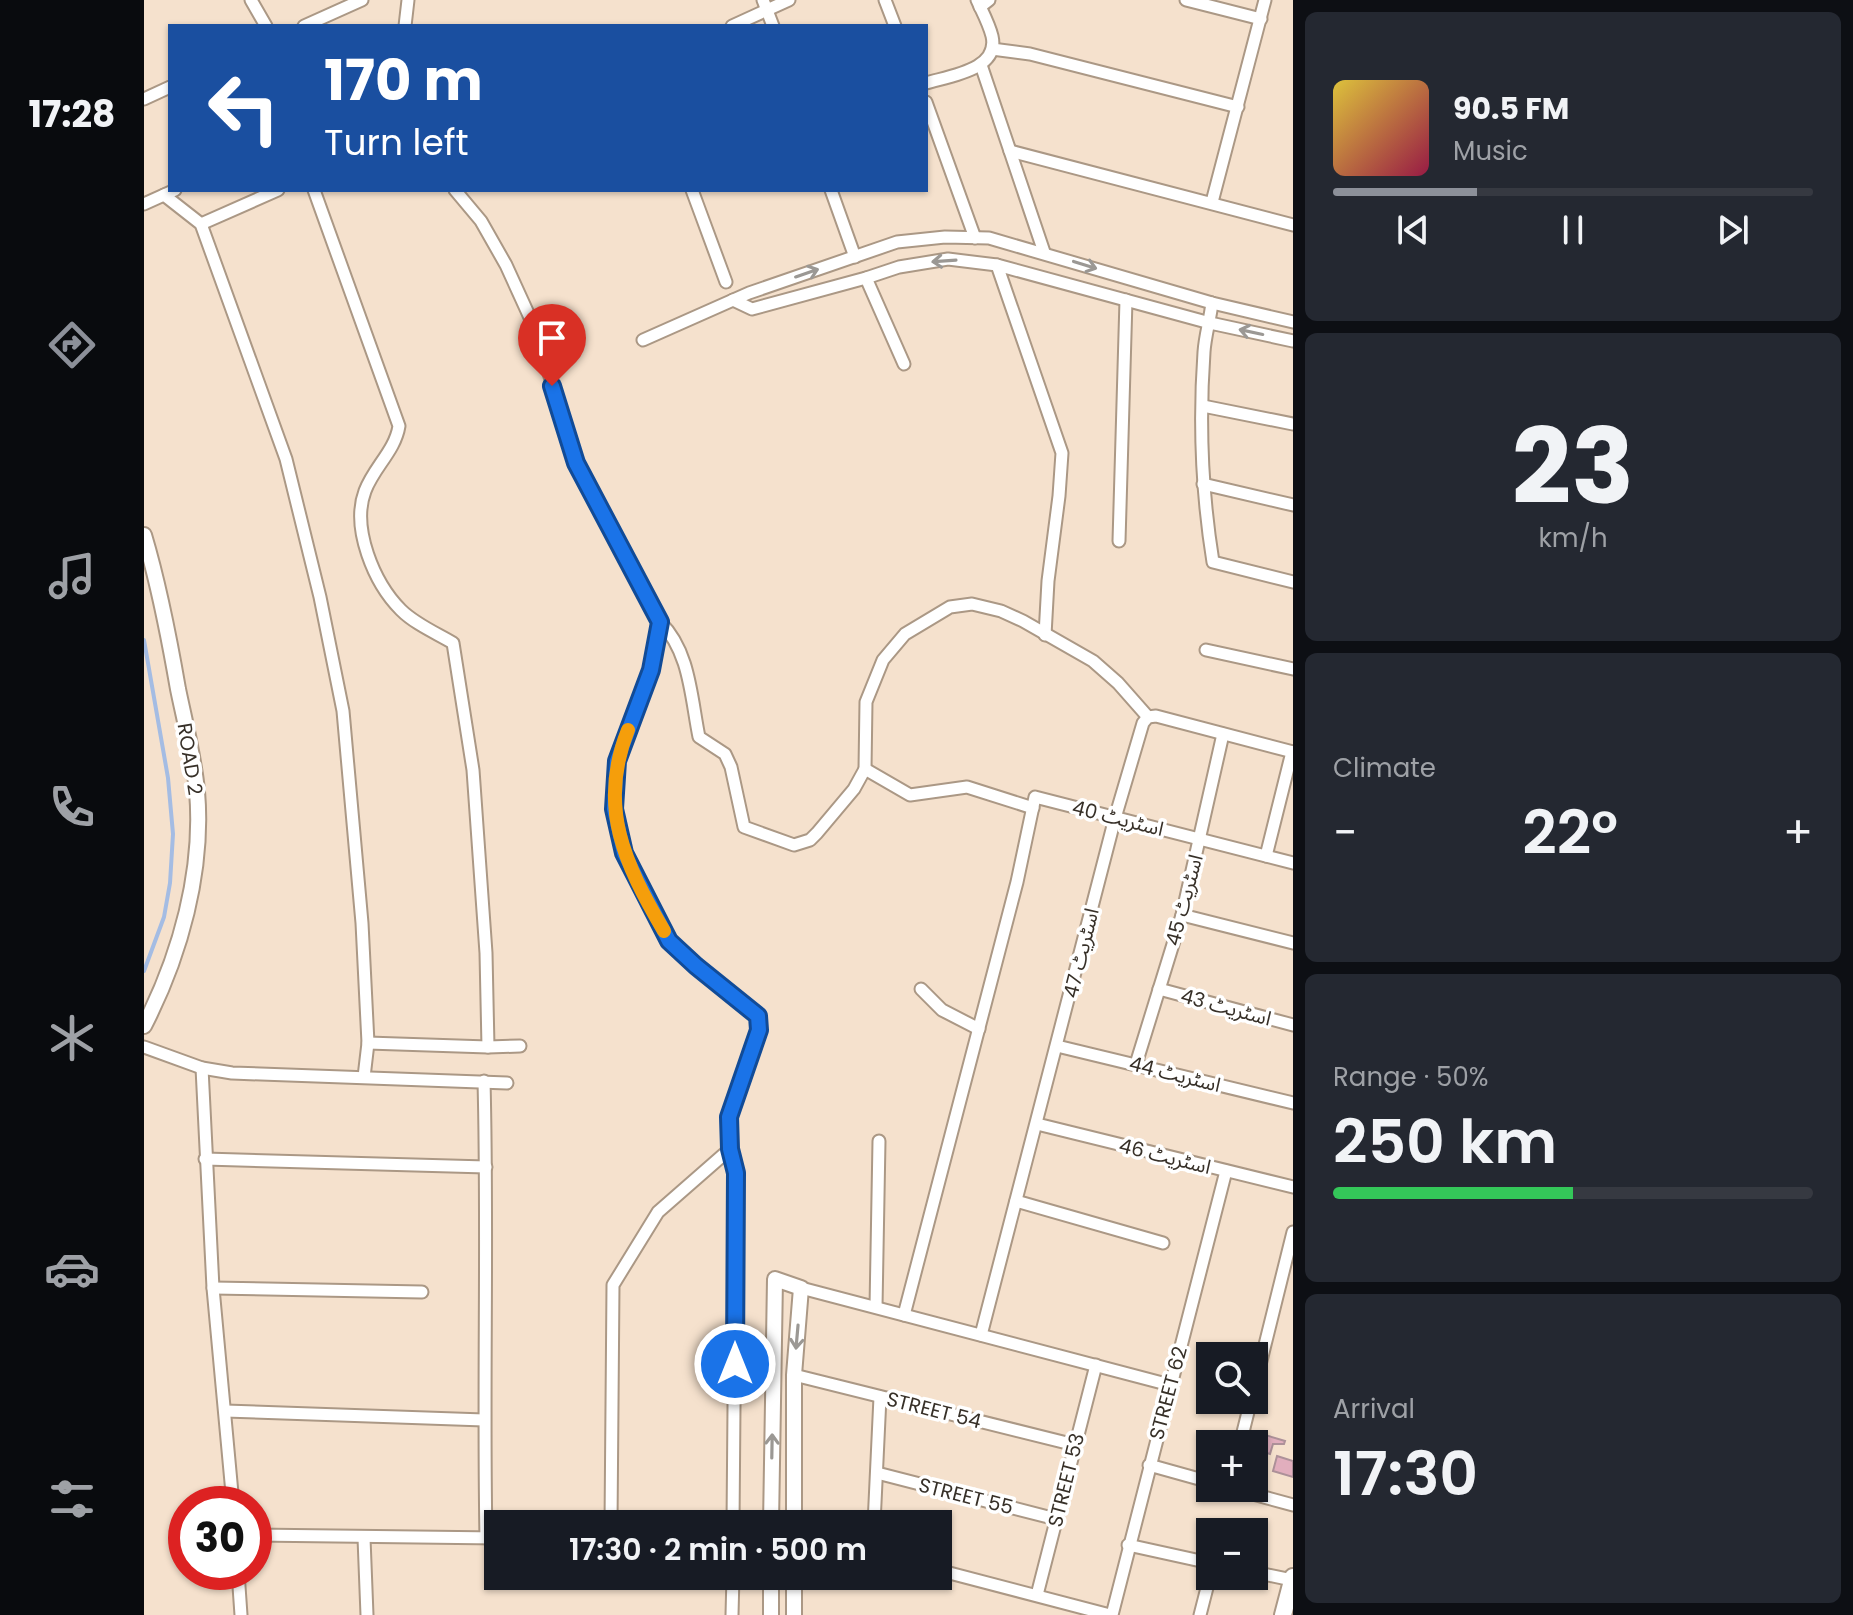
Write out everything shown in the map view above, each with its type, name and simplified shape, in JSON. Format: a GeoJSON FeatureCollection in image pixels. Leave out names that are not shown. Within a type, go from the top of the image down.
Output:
{"type":"FeatureCollection","features":[{"type":"Feature","properties":{"kind":"main road"},"geometry":{"type":"LineString","coordinates":[[1283,1615],[1293,1578]]}},
{"type":"Feature","properties":{"kind":"street"},"geometry":{"type":"LineString","coordinates":[[251,0],[265,24]]}},
{"type":"Feature","properties":{"kind":"street"},"geometry":{"type":"LineString","coordinates":[[308,24],[362,0]]}},
{"type":"Feature","properties":{"kind":"street"},"geometry":{"type":"LineString","coordinates":[[405,24],[408,0]]}},
{"type":"Feature","properties":{"kind":"street"},"geometry":{"type":"LineString","coordinates":[[735,24],[766,5],[789,0]]}},
{"type":"Feature","properties":{"kind":"street"},"geometry":{"type":"LineString","coordinates":[[885,0],[894,24]]}},
{"type":"Feature","properties":{"kind":"street"},"geometry":{"type":"LineString","coordinates":[[1186,0],[1261,19]]}},
{"type":"Feature","properties":{"kind":"street"},"geometry":{"type":"LineString","coordinates":[[1212,202],[1265,0]]}},
{"type":"Feature","properties":{"kind":"street"},"geometry":{"type":"LineString","coordinates":[[928,82],[981,65],[988,58],[993,38],[982,2]]}},
{"type":"Feature","properties":{"kind":"street"},"geometry":{"type":"LineString","coordinates":[[766,5],[772,24]]}},
{"type":"Feature","properties":{"kind":"street"},"geometry":{"type":"LineString","coordinates":[[992,49],[1030,54],[1238,107]]}},
{"type":"Feature","properties":{"kind":"street"},"geometry":{"type":"LineString","coordinates":[[981,65],[1044,252]]}},
{"type":"Feature","properties":{"kind":"street"},"geometry":{"type":"LineString","coordinates":[[144,99],[168,88]]}},
{"type":"Feature","properties":{"kind":"street"},"geometry":{"type":"LineString","coordinates":[[928,108],[975,238]]}},
{"type":"Feature","properties":{"kind":"street"},"geometry":{"type":"LineString","coordinates":[[1010,151],[1293,225]]}},
{"type":"Feature","properties":{"kind":"street"},"geometry":{"type":"LineString","coordinates":[[201,224],[273,192]]}},
{"type":"Feature","properties":{"kind":"street"},"geometry":{"type":"LineString","coordinates":[[315,192],[399,426],[397,441],[365,490],[359,521],[366,551],[401,610],[453,643],[473,770],[486,953],[488,1047]]}},
{"type":"Feature","properties":{"kind":"street"},"geometry":{"type":"LineString","coordinates":[[457,192],[481,221],[506,265],[537,333],[576,463],[660,622],[680,649],[699,737],[725,754],[731,767],[744,827],[794,845],[810,840],[854,789],[865,769],[869,690],[883,660],[917,625],[950,607],[972,604],[1013,616],[1093,661],[1118,683],[1148,717],[1156,716],[1292,752],[1266,856]]}},
{"type":"Feature","properties":{"kind":"street"},"geometry":{"type":"LineString","coordinates":[[693,192],[726,282]]}},
{"type":"Feature","properties":{"kind":"street"},"geometry":{"type":"LineString","coordinates":[[832,192],[855,257]]}},
{"type":"Feature","properties":{"kind":"street"},"geometry":{"type":"LineString","coordinates":[[144,204],[170,193],[201,224],[286,459],[343,711],[362,923],[368,1043],[364,1077]]}},
{"type":"Feature","properties":{"kind":"street"},"geometry":{"type":"LineString","coordinates":[[643,340],[733,300],[897,242],[945,237],[989,238],[1212,303],[1293,322]]}},
{"type":"Feature","properties":{"kind":"street"},"geometry":{"type":"LineString","coordinates":[[733,300],[752,309],[899,267],[948,259],[997,265],[1210,323],[1293,341]]}},
{"type":"Feature","properties":{"kind":"street"},"geometry":{"type":"LineString","coordinates":[[997,265],[1062,453],[1045,635]]}},
{"type":"Feature","properties":{"kind":"street"},"geometry":{"type":"LineString","coordinates":[[866,278],[904,364]]}},
{"type":"Feature","properties":{"kind":"street"},"geometry":{"type":"LineString","coordinates":[[1119,541],[1126,300]]}},
{"type":"Feature","properties":{"kind":"street"},"geometry":{"type":"LineString","coordinates":[[1212,303],[1204,349],[1203,484],[1213,562],[1293,582]]}},
{"type":"Feature","properties":{"kind":"street"},"geometry":{"type":"LineString","coordinates":[[1203,406],[1293,424]]}},
{"type":"Feature","properties":{"kind":"street"},"geometry":{"type":"LineString","coordinates":[[1203,484],[1293,505]]}},
{"type":"Feature","properties":{"kind":"street","name":"ROAD 2"},"geometry":{"type":"LineString","coordinates":[[144,535],[170,643],[197,792],[193,879],[181,942],[144,1026]]}},
{"type":"Feature","properties":{"kind":"street"},"geometry":{"type":"LineString","coordinates":[[660,622],[651,670],[617,761],[614,809],[624,853],[669,941],[758,1016],[759,1030],[729,1117],[730,1149],[736,1173],[733,1510]]}},
{"type":"Feature","properties":{"kind":"street"},"geometry":{"type":"LineString","coordinates":[[1206,650],[1293,669]]}},
{"type":"Feature","properties":{"kind":"street","name":"اسٹریٹ 47"},"geometry":{"type":"LineString","coordinates":[[981,1335],[1115,818],[1148,717]]}},
{"type":"Feature","properties":{"kind":"street","name":"اسٹریٹ 45"},"geometry":{"type":"LineString","coordinates":[[1136,1064],[1182,915],[1223,734]]}},
{"type":"Feature","properties":{"kind":"street","name":"اسٹریٹ 40"},"geometry":{"type":"LineString","coordinates":[[865,769],[910,795],[967,787],[1115,818],[1293,863]]}},
{"type":"Feature","properties":{"kind":"street"},"geometry":{"type":"LineString","coordinates":[[904,1315],[1017,882],[1034,803]]}},
{"type":"Feature","properties":{"kind":"street"},"geometry":{"type":"LineString","coordinates":[[1182,915],[1293,943]]}},
{"type":"Feature","properties":{"kind":"street"},"geometry":{"type":"LineString","coordinates":[[921,989],[942,1010],[979,1029]]}},
{"type":"Feature","properties":{"kind":"street","name":"اسٹریٹ 43"},"geometry":{"type":"LineString","coordinates":[[1159,989],[1293,1025]]}},
{"type":"Feature","properties":{"kind":"street"},"geometry":{"type":"LineString","coordinates":[[368,1043],[520,1046]]}},
{"type":"Feature","properties":{"kind":"street","name":"اسٹریٹ 44"},"geometry":{"type":"LineString","coordinates":[[1057,1046],[1293,1103]]}},
{"type":"Feature","properties":{"kind":"street"},"geometry":{"type":"LineString","coordinates":[[144,1047],[202,1068],[232,1073],[507,1083]]}},
{"type":"Feature","properties":{"kind":"street"},"geometry":{"type":"LineString","coordinates":[[202,1068],[213,1288],[231,1486]]}},
{"type":"Feature","properties":{"kind":"street"},"geometry":{"type":"LineString","coordinates":[[484,1081],[484,1420],[490,1510]]}},
{"type":"Feature","properties":{"kind":"street","name":"اسٹریٹ 46"},"geometry":{"type":"LineString","coordinates":[[1037,1124],[1293,1187]]}},
{"type":"Feature","properties":{"kind":"street"},"geometry":{"type":"LineString","coordinates":[[876,1307],[879,1141]]}},
{"type":"Feature","properties":{"kind":"street"},"geometry":{"type":"LineString","coordinates":[[611,1510],[613,1285],[658,1212],[730,1149]]}},
{"type":"Feature","properties":{"kind":"street"},"geometry":{"type":"LineString","coordinates":[[205,1159],[486,1167]]}},
{"type":"Feature","properties":{"kind":"street","name":"STREET 62"},"geometry":{"type":"LineString","coordinates":[[1111,1615],[1226,1171]]}},
{"type":"Feature","properties":{"kind":"street"},"geometry":{"type":"LineString","coordinates":[[1016,1201],[1163,1243]]}},
{"type":"Feature","properties":{"kind":"street"},"geometry":{"type":"LineString","coordinates":[[1266,1342],[1293,1232]]}},
{"type":"Feature","properties":{"kind":"street"},"geometry":{"type":"LineString","coordinates":[[771,1510],[775,1279],[1170,1385]]}},
{"type":"Feature","properties":{"kind":"street"},"geometry":{"type":"LineString","coordinates":[[213,1288],[422,1292]]}},
{"type":"Feature","properties":{"kind":"street"},"geometry":{"type":"LineString","coordinates":[[794,1510],[794,1375],[801,1288]]}},
{"type":"Feature","properties":{"kind":"street","name":"STREET 53"},"geometry":{"type":"LineString","coordinates":[[1037,1595],[1096,1365]]}},
{"type":"Feature","properties":{"kind":"street","name":"STREET 54"},"geometry":{"type":"LineString","coordinates":[[794,1375],[1075,1445]]}},
{"type":"Feature","properties":{"kind":"street"},"geometry":{"type":"LineString","coordinates":[[875,1510],[880,1397]]}},
{"type":"Feature","properties":{"kind":"street"},"geometry":{"type":"LineString","coordinates":[[225,1411],[484,1420]]}},
{"type":"Feature","properties":{"kind":"street"},"geometry":{"type":"LineString","coordinates":[[1149,1465],[1196,1478]]}},
{"type":"Feature","properties":{"kind":"street","name":"STREET 55"},"geometry":{"type":"LineString","coordinates":[[877,1473],[1056,1519]]}},
{"type":"Feature","properties":{"kind":"street"},"geometry":{"type":"LineString","coordinates":[[1268,1498],[1293,1505]]}},
{"type":"Feature","properties":{"kind":"street"},"geometry":{"type":"LineString","coordinates":[[272,1535],[484,1538]]}},
{"type":"Feature","properties":{"kind":"street"},"geometry":{"type":"LineString","coordinates":[[364,1538],[367,1615]]}},
{"type":"Feature","properties":{"kind":"street"},"geometry":{"type":"LineString","coordinates":[[1128,1545],[1196,1560]]}},
{"type":"Feature","properties":{"kind":"street"},"geometry":{"type":"LineString","coordinates":[[952,1574],[1111,1615]]}},
{"type":"Feature","properties":{"kind":"street"},"geometry":{"type":"LineString","coordinates":[[1268,1574],[1293,1578]]}},
{"type":"Feature","properties":{"kind":"street"},"geometry":{"type":"LineString","coordinates":[[239,1590],[241,1615]]}},
{"type":"Feature","properties":{"kind":"street"},"geometry":{"type":"LineString","coordinates":[[732,1615],[733,1590]]}},
{"type":"Feature","properties":{"kind":"street"},"geometry":{"type":"LineString","coordinates":[[771,1590],[771,1615]]}},
{"type":"Feature","properties":{"kind":"street"},"geometry":{"type":"LineString","coordinates":[[794,1590],[795,1615]]}},
{"type":"Feature","properties":{"kind":"street"},"geometry":{"type":"LineString","coordinates":[[1200,1615],[1206,1590]]}},
{"type":"Feature","properties":{"kind":"building"},"geometry":{"type":"Polygon","coordinates":[[[1268,1436],[1285,1441],[1284,1444],[1273,1444],[1270,1454],[1268,1436]]]}},
{"type":"Feature","properties":{"kind":"building"},"geometry":{"type":"Polygon","coordinates":[[[1277,1456],[1293,1461],[1293,1477],[1273,1471],[1277,1456]]]}},
{"type":"Feature","properties":{"kind":"waterway"},"geometry":{"type":"LineString","coordinates":[[144,640],[168,778],[173,834],[164,917],[144,971]]}},
{"type":"Feature","properties":{"kind":"slow traffic"},"geometry":{"type":"LineString","coordinates":[[628,730],[614,778],[618,834],[624,853],[664,931]]}},
{"type":"Feature","properties":{"kind":"route"},"geometry":{"type":"LineString","coordinates":[[552,386],[576,463],[660,622],[651,670],[617,761],[614,778],[614,809],[624,853],[669,941],[758,1016],[759,1030],[729,1117],[728,1131],[736,1173],[735,1364]]}}]}
